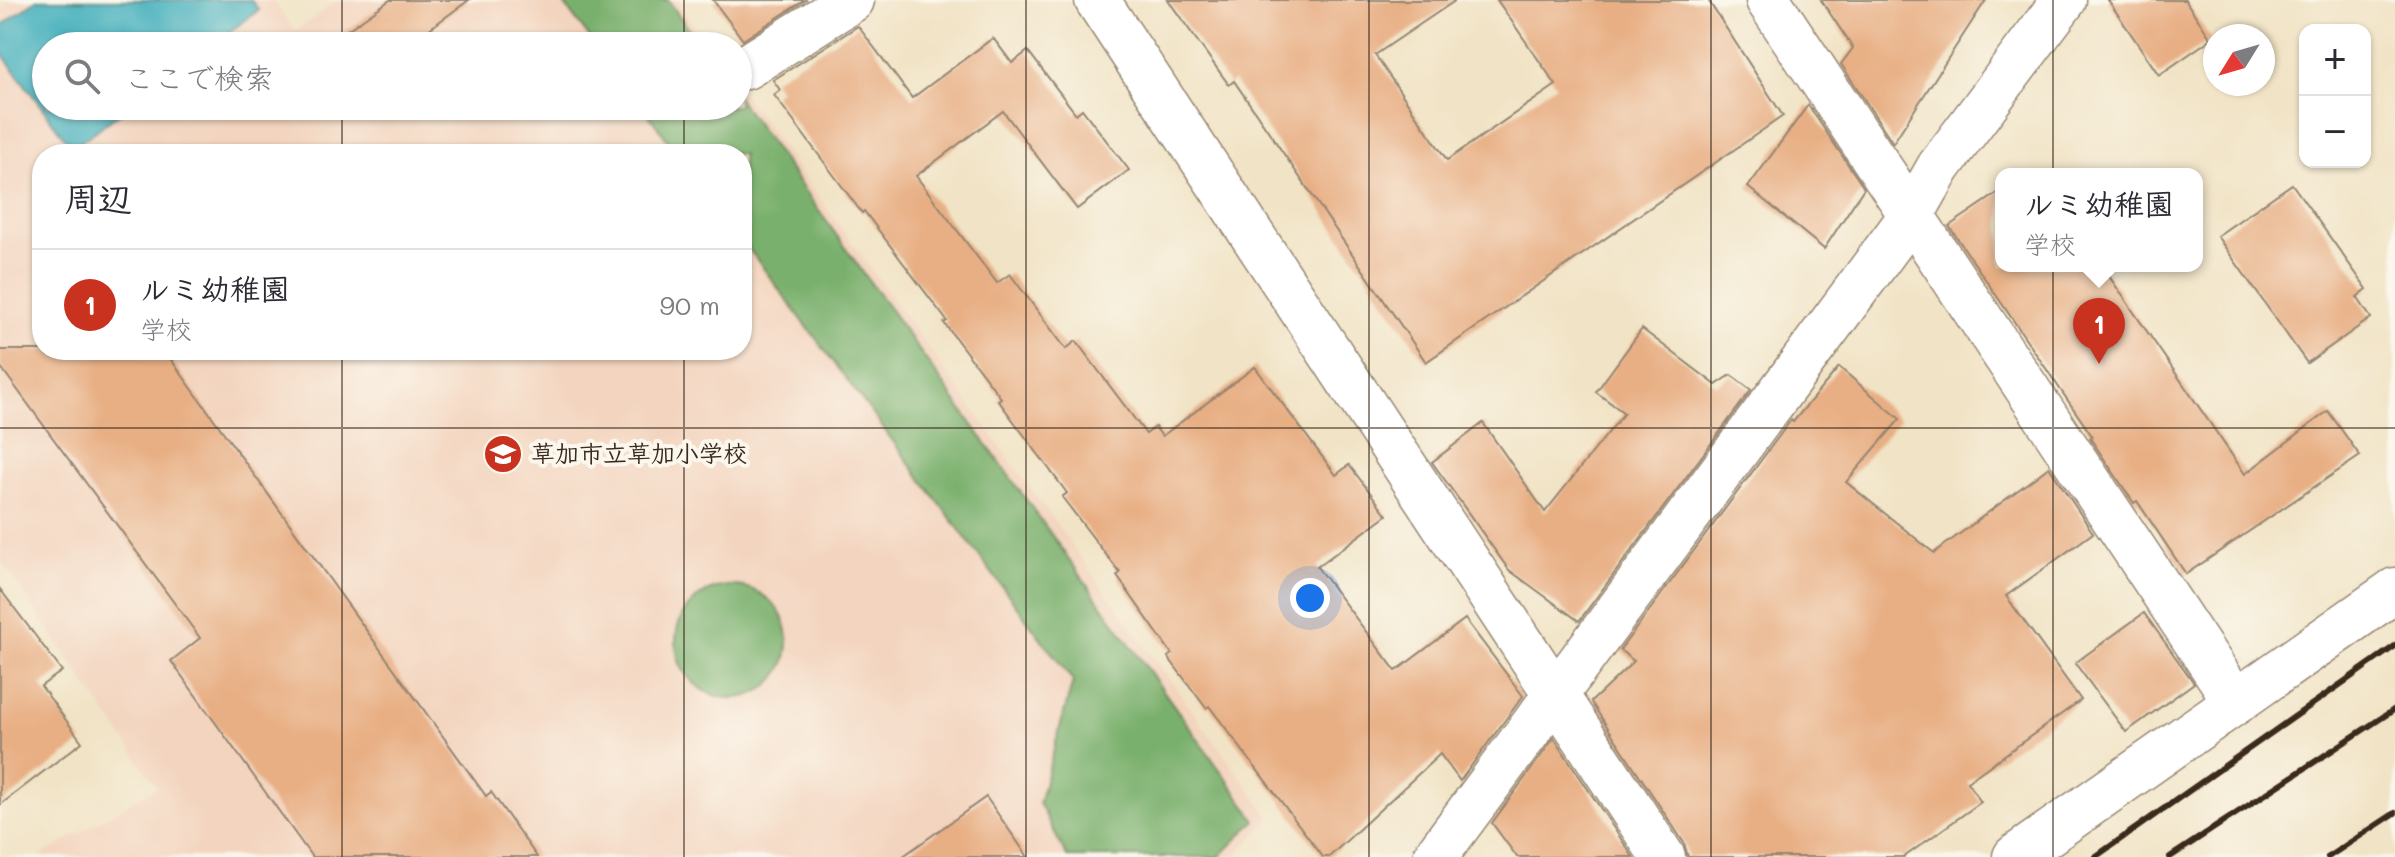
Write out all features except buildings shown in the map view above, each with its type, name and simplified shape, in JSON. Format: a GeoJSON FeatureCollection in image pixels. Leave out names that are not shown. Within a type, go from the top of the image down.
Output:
{"type":"FeatureCollection","features":[{"type":"Feature","properties":{"kind":"street"},"geometry":{"type":"LineString","coordinates":[[752,63],[852,0]]}},
{"type":"Feature","properties":{"kind":"street"},"geometry":{"type":"LineString","coordinates":[[1097,0],[1663,857]]}},
{"type":"Feature","properties":{"kind":"street"},"geometry":{"type":"LineString","coordinates":[[1768,0],[2236,702]]}},
{"type":"Feature","properties":{"kind":"street"},"geometry":{"type":"LineString","coordinates":[[1435,857],[1911,216],[1939,167],[2064,0]]}},
{"type":"Feature","properties":{"kind":"street"},"geometry":{"type":"LineString","coordinates":[[2015,857],[2395,590]]}},
{"type":"Feature","properties":{"kind":"shaded area","name":"草加市立草加小学校"},"geometry":{"type":"Polygon","coordinates":[[[11,0],[272,0],[295,31],[338,0],[676,0],[699,32],[32,32],[32,120],[752,120],[752,105],[1271,819],[1234,857],[39,857],[157,787],[0,559],[0,8],[11,0]]]}},
{"type":"Feature","properties":{"kind":"green space"},"geometry":{"type":"Polygon","coordinates":[[[567,0],[668,0],[691,32],[585,32],[565,5],[567,0]]]}},
{"type":"Feature","properties":{"kind":"green space"},"geometry":{"type":"Polygon","coordinates":[[[752,118],[1256,820],[1219,857],[1067,857],[1039,803],[1073,681],[752,253],[752,144],[670,144],[652,120],[752,120],[752,118]]]}},
{"type":"Feature","properties":{"kind":"green space"},"geometry":{"type":"Polygon","coordinates":[[[732,586],[753,591],[771,603],[783,621],[788,642],[783,663],[771,681],[753,693],[732,698],[711,693],[693,681],[681,663],[676,642],[681,621],[693,603],[711,591],[732,586]]]}},
{"type":"Feature","properties":{"kind":"water"},"geometry":{"type":"Polygon","coordinates":[[[36,0],[251,0],[259,10],[229,32],[32,32],[32,94],[0,51],[0,27],[36,0]]]}},
{"type":"Feature","properties":{"kind":"water"},"geometry":{"type":"Polygon","coordinates":[[[51,120],[111,120],[78,144],[69,144],[51,120]]]}},
{"type":"Feature","properties":{"kind":"railway"},"geometry":{"type":"LineString","coordinates":[[2095,857],[2395,646]]}},
{"type":"Feature","properties":{"kind":"railway"},"geometry":{"type":"LineString","coordinates":[[2170,857],[2395,709]]}},
{"type":"Feature","properties":{"kind":"railway"},"geometry":{"type":"LineString","coordinates":[[2328,857],[2395,813]]}},
{"type":"Feature","properties":{"kind":"place","name":"ルミ幼稚園"},"geometry":{"type":"Point","coordinates":[2099,364]}},
{"type":"Feature","properties":{"kind":"place","name":"草加市立草加小学校"},"geometry":{"type":"Point","coordinates":[503,454]}}]}
